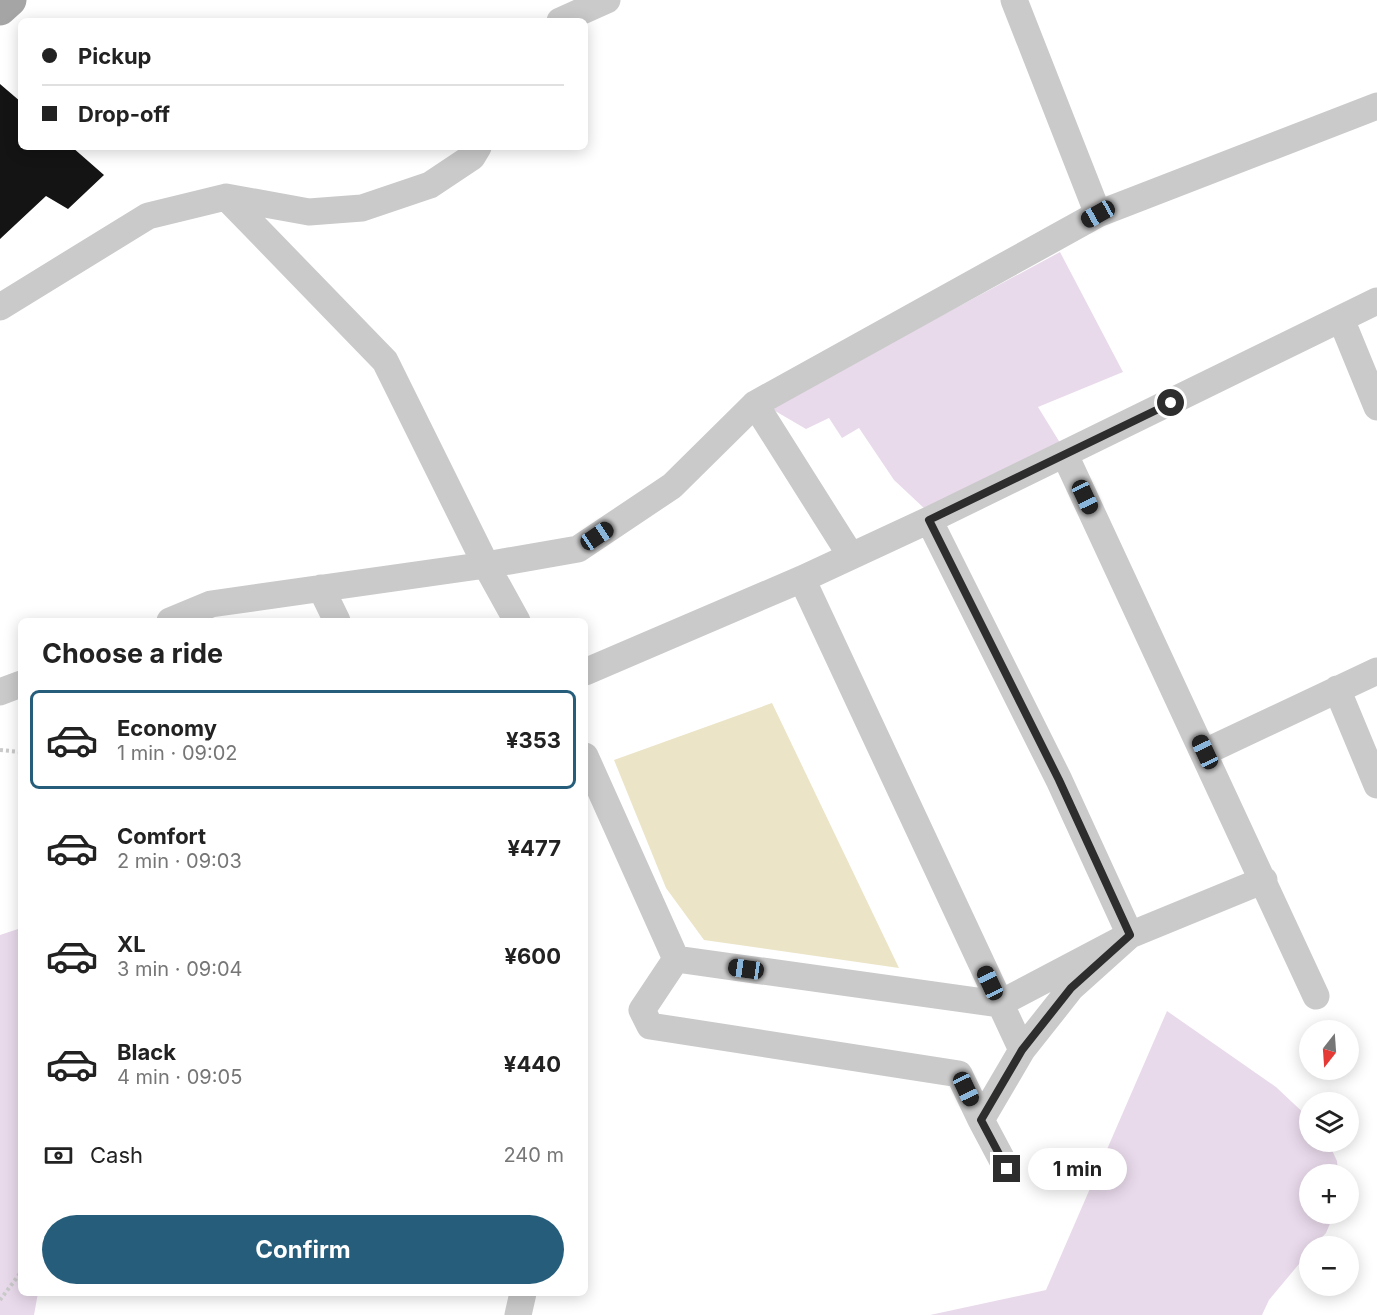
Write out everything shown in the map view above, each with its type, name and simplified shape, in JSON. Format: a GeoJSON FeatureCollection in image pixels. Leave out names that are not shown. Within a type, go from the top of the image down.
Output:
{"type":"FeatureCollection","features":[{"type":"Feature","properties":{"kind":"main road"},"geometry":{"type":"LineString","coordinates":[[0,9],[10,0]]}},
{"type":"Feature","properties":{"kind":"street"},"geometry":{"type":"LineString","coordinates":[[567,18],[607,0]]}},
{"type":"Feature","properties":{"kind":"street"},"geometry":{"type":"LineString","coordinates":[[1014,0],[1098,214]]}},
{"type":"Feature","properties":{"kind":"street"},"geometry":{"type":"LineString","coordinates":[[177,618],[211,604],[486,565],[578,549],[672,486],[754,404],[1098,214],[1377,106]]}},
{"type":"Feature","properties":{"kind":"street"},"geometry":{"type":"LineString","coordinates":[[0,307],[148,216],[226,197],[309,212],[362,208],[430,185],[472,157],[476,150]]}},
{"type":"Feature","properties":{"kind":"street"},"geometry":{"type":"LineString","coordinates":[[226,197],[386,361],[486,565],[515,618]]}},
{"type":"Feature","properties":{"kind":"street"},"geometry":{"type":"LineString","coordinates":[[588,671],[801,579],[929,520],[1377,301]]}},
{"type":"Feature","properties":{"kind":"street"},"geometry":{"type":"LineString","coordinates":[[1341,319],[1377,407]]}},
{"type":"Feature","properties":{"kind":"street"},"geometry":{"type":"LineString","coordinates":[[754,404],[851,556]]}},
{"type":"Feature","properties":{"kind":"street"},"geometry":{"type":"LineString","coordinates":[[1065,455],[1205,752],[1316,996]]}},
{"type":"Feature","properties":{"kind":"street"},"geometry":{"type":"LineString","coordinates":[[929,520],[1059,780],[1130,935]]}},
{"type":"Feature","properties":{"kind":"street"},"geometry":{"type":"LineString","coordinates":[[801,579],[1022,1050]]}},
{"type":"Feature","properties":{"kind":"street"},"geometry":{"type":"LineString","coordinates":[[321,588],[336,618]]}},
{"type":"Feature","properties":{"kind":"street"},"geometry":{"type":"LineString","coordinates":[[1205,752],[1377,671]]}},
{"type":"Feature","properties":{"kind":"street"},"geometry":{"type":"LineString","coordinates":[[0,692],[18,685]]}},
{"type":"Feature","properties":{"kind":"street"},"geometry":{"type":"LineString","coordinates":[[1337,690],[1377,785]]}},
{"type":"Feature","properties":{"kind":"street"},"geometry":{"type":"LineString","coordinates":[[588,763],[676,959]]}},
{"type":"Feature","properties":{"kind":"street"},"geometry":{"type":"LineString","coordinates":[[676,959],[999,1004],[1130,935],[1264,880]]}},
{"type":"Feature","properties":{"kind":"street"},"geometry":{"type":"LineString","coordinates":[[981,1120],[1022,1050],[1071,988],[1130,935]]}},
{"type":"Feature","properties":{"kind":"street"},"geometry":{"type":"LineString","coordinates":[[676,959],[642,1010],[650,1026],[959,1074],[1007,1169]]}},
{"type":"Feature","properties":{"kind":"street"},"geometry":{"type":"LineString","coordinates":[[518,1315],[523,1296]]}},
{"type":"Feature","properties":{"kind":"path"},"geometry":{"type":"LineString","coordinates":[[0,750],[18,752]]}},
{"type":"Feature","properties":{"kind":"path"},"geometry":{"type":"LineString","coordinates":[[0,1300],[18,1276]]}},
{"type":"Feature","properties":{"kind":"shaded area"},"geometry":{"type":"Polygon","coordinates":[[[1060,252],[1123,372],[1038,407],[1062,446],[926,510],[894,480],[859,428],[842,438],[829,418],[806,429],[770,408],[1060,252]]]}},
{"type":"Feature","properties":{"kind":"shaded area"},"geometry":{"type":"Polygon","coordinates":[[[772,703],[899,968],[704,940],[666,888],[614,760],[772,703]]]}},
{"type":"Feature","properties":{"kind":"shaded area"},"geometry":{"type":"Polygon","coordinates":[[[18,929],[18,1296],[37,1296],[34,1315],[0,1315],[0,935],[18,929]]]}},
{"type":"Feature","properties":{"kind":"shaded area"},"geometry":{"type":"Polygon","coordinates":[[[1167,1011],[1276,1087],[1299,1109],[1299,1152],[1333,1152],[1337,1161],[1337,1164],[1299,1164],[1299,1224],[1330,1224],[1323,1236],[1299,1236],[1299,1264],[1269,1300],[1262,1315],[930,1315],[1046,1290],[1167,1011]]]}},
{"type":"Feature","properties":{"kind":"building"},"geometry":{"type":"Polygon","coordinates":[[[0,84],[18,99],[18,150],[75,150],[104,175],[68,209],[46,196],[0,239],[0,84]]]}},
{"type":"Feature","properties":{"kind":"route"},"geometry":{"type":"LineString","coordinates":[[1007,1169],[981,1120],[1022,1050],[1071,988],[1130,935],[1059,780],[929,520],[1171,403]]}}]}
